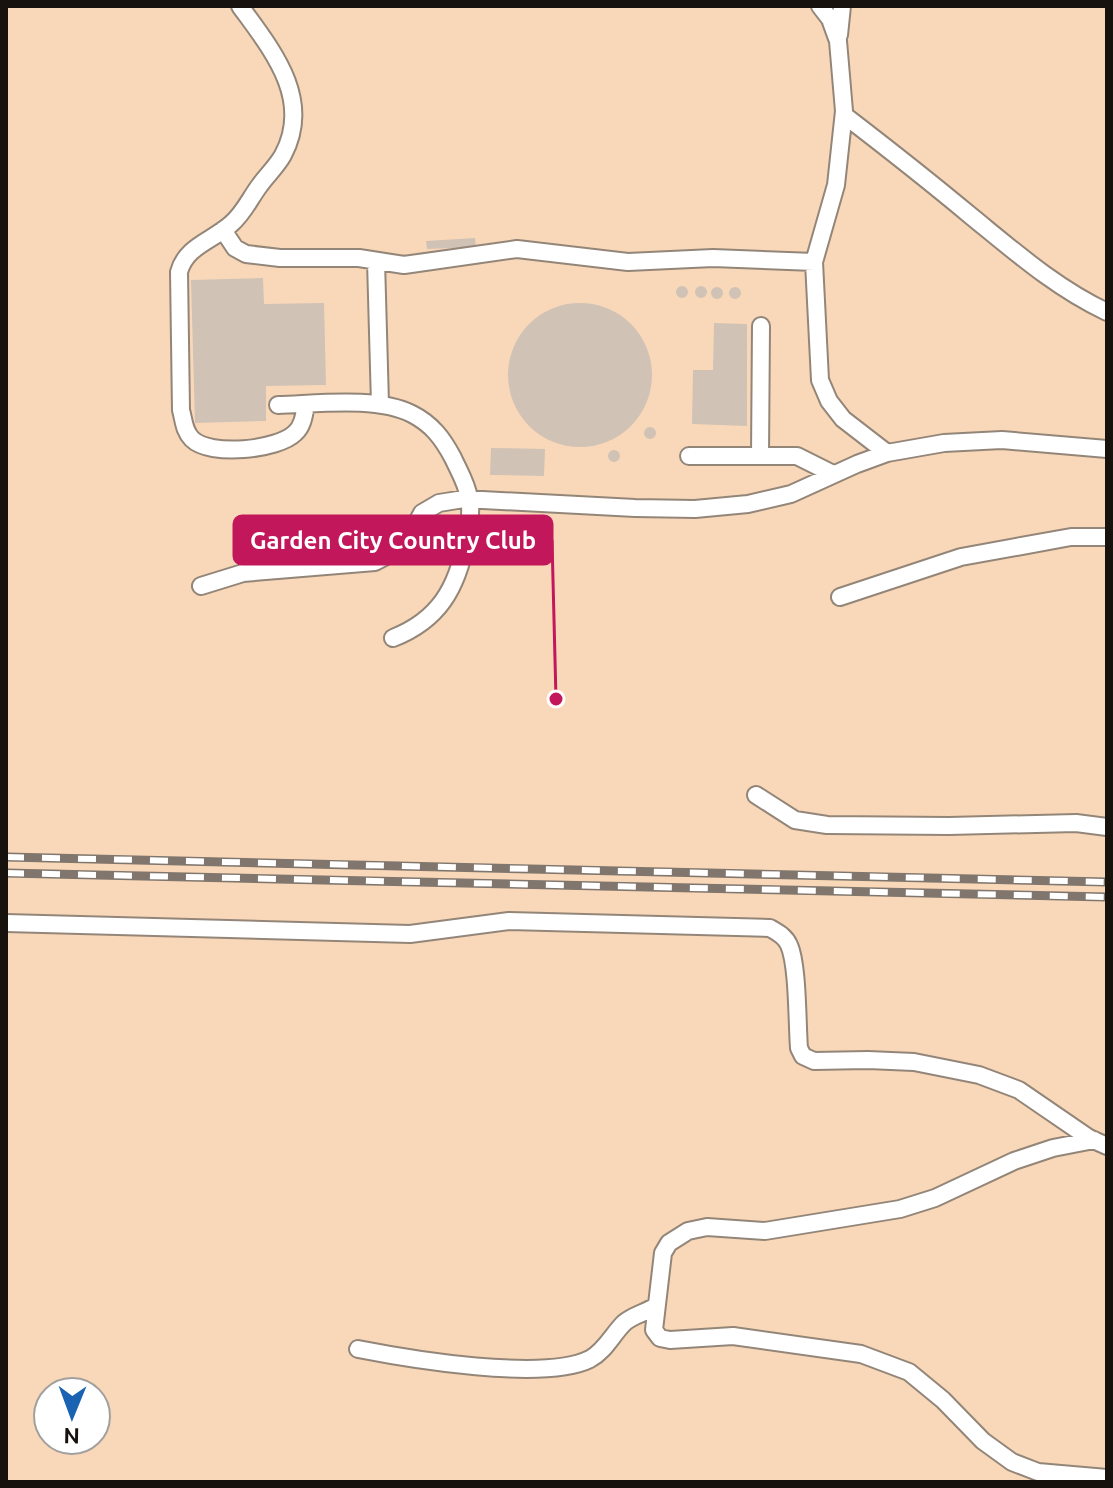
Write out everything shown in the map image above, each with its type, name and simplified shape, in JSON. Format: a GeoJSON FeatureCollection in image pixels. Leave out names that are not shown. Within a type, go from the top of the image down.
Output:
{"type":"FeatureCollection","features":[{"type":"Feature","properties":{"kind":"lane"},"geometry":{"type":"LineString","coordinates":[[240,6],[277,57],[295,109],[292,134],[282,157],[257,188],[243,213],[182,259],[179,272],[181,410],[185,430],[194,442],[207,448],[224,450],[261,446],[295,434],[303,421],[306,404]]}},
{"type":"Feature","properties":{"kind":"lane"},"geometry":{"type":"LineString","coordinates":[[820,6],[830,19],[838,41],[844,115],[836,185],[814,262],[820,380],[829,401],[843,419],[887,453]]}},
{"type":"Feature","properties":{"kind":"lane"},"geometry":{"type":"LineString","coordinates":[[838,41],[842,6]]}},
{"type":"Feature","properties":{"kind":"lane"},"geometry":{"type":"LineString","coordinates":[[844,115],[1033,267],[1075,297],[1107,312]]}},
{"type":"Feature","properties":{"kind":"lane"},"geometry":{"type":"LineString","coordinates":[[223,230],[235,248],[246,254],[280,258],[359,258],[404,265],[517,249],[628,262],[713,258],[814,262]]}},
{"type":"Feature","properties":{"kind":"lane"},"geometry":{"type":"LineString","coordinates":[[376,261],[380,404]]}},
{"type":"Feature","properties":{"kind":"lane"},"geometry":{"type":"LineString","coordinates":[[760,456],[761,326]]}},
{"type":"Feature","properties":{"kind":"lane"},"geometry":{"type":"LineString","coordinates":[[278,405],[380,404],[408,412],[426,422],[444,440],[470,499],[468,533],[460,571],[448,593],[421,624],[393,638]]}},
{"type":"Feature","properties":{"kind":"lane"},"geometry":{"type":"LineString","coordinates":[[201,586],[243,573],[375,562],[406,543],[422,513],[439,503],[470,499],[695,509],[748,504],[791,494],[887,453],[944,443],[1002,440],[1107,449]]}},
{"type":"Feature","properties":{"kind":"lane"},"geometry":{"type":"LineString","coordinates":[[689,456],[797,456],[833,474]]}},
{"type":"Feature","properties":{"kind":"lane"},"geometry":{"type":"LineString","coordinates":[[840,597],[961,557],[1049,540],[1107,537]]}},
{"type":"Feature","properties":{"kind":"lane"},"geometry":{"type":"LineString","coordinates":[[756,795],[795,820],[827,825],[1076,823],[1107,827]]}},
{"type":"Feature","properties":{"kind":"lane"},"geometry":{"type":"LineString","coordinates":[[6,923],[410,934],[509,921],[770,928],[783,936],[790,947],[799,1048],[803,1056],[814,1061],[914,1062],[979,1075],[1019,1090],[1101,1143]]}},
{"type":"Feature","properties":{"kind":"lane"},"geometry":{"type":"LineString","coordinates":[[1101,1143],[1053,1148],[1014,1161],[935,1198],[900,1209],[765,1231],[707,1227],[688,1231],[669,1243],[663,1253],[654,1330],[660,1338],[670,1340],[733,1336],[861,1354],[909,1372],[943,1400],[983,1441],[1012,1462],[1038,1472],[1107,1478]]}},
{"type":"Feature","properties":{"kind":"lane"},"geometry":{"type":"LineString","coordinates":[[358,1349],[468,1366],[566,1366],[590,1359],[606,1346],[623,1324],[656,1306]]}},
{"type":"Feature","properties":{"kind":"shaded area"},"geometry":{"type":"Polygon","coordinates":[[[6,6],[1107,6],[1107,1482],[6,1482],[6,6]]]}},
{"type":"Feature","properties":{"kind":"building"},"geometry":{"type":"Polygon","coordinates":[[[475,238],[476,247],[427,249],[426,241],[475,238]]]}},
{"type":"Feature","properties":{"kind":"building"},"geometry":{"type":"Polygon","coordinates":[[[263,278],[264,304],[324,303],[326,385],[266,386],[266,421],[195,423],[191,280],[263,278]]]}},
{"type":"Feature","properties":{"kind":"building"},"geometry":{"type":"Polygon","coordinates":[[[682,286],[688,292],[682,298],[676,292],[682,286]]]}},
{"type":"Feature","properties":{"kind":"building"},"geometry":{"type":"Polygon","coordinates":[[[701,286],[707,292],[701,298],[695,292],[701,286]]]}},
{"type":"Feature","properties":{"kind":"building"},"geometry":{"type":"Polygon","coordinates":[[[717,287],[723,293],[717,299],[711,293],[717,287]]]}},
{"type":"Feature","properties":{"kind":"building"},"geometry":{"type":"Polygon","coordinates":[[[735,287],[741,293],[735,299],[729,293],[735,287]]]}},
{"type":"Feature","properties":{"kind":"building"},"geometry":{"type":"Polygon","coordinates":[[[580,303],[608,308],[631,324],[647,347],[652,375],[647,403],[631,426],[608,442],[580,447],[552,442],[529,426],[513,403],[508,375],[513,347],[529,324],[552,308],[580,303]]]}},
{"type":"Feature","properties":{"kind":"building"},"geometry":{"type":"Polygon","coordinates":[[[714,323],[747,324],[747,426],[692,424],[693,370],[713,370],[714,323]]]}},
{"type":"Feature","properties":{"kind":"building"},"geometry":{"type":"Polygon","coordinates":[[[650,427],[656,433],[650,439],[644,433],[650,427]]]}},
{"type":"Feature","properties":{"kind":"building"},"geometry":{"type":"Polygon","coordinates":[[[491,448],[545,449],[544,476],[490,475],[491,448]]]}},
{"type":"Feature","properties":{"kind":"building"},"geometry":{"type":"Polygon","coordinates":[[[614,450],[620,456],[614,462],[608,456],[614,450]]]}},
{"type":"Feature","properties":{"kind":"railway"},"geometry":{"type":"LineString","coordinates":[[6,857],[1107,882]]}},
{"type":"Feature","properties":{"kind":"railway"},"geometry":{"type":"LineString","coordinates":[[6,873],[1107,897]]}},
{"type":"Feature","properties":{"kind":"place","name":"Garden City Country Club"},"geometry":{"type":"Point","coordinates":[556,699]}}]}
